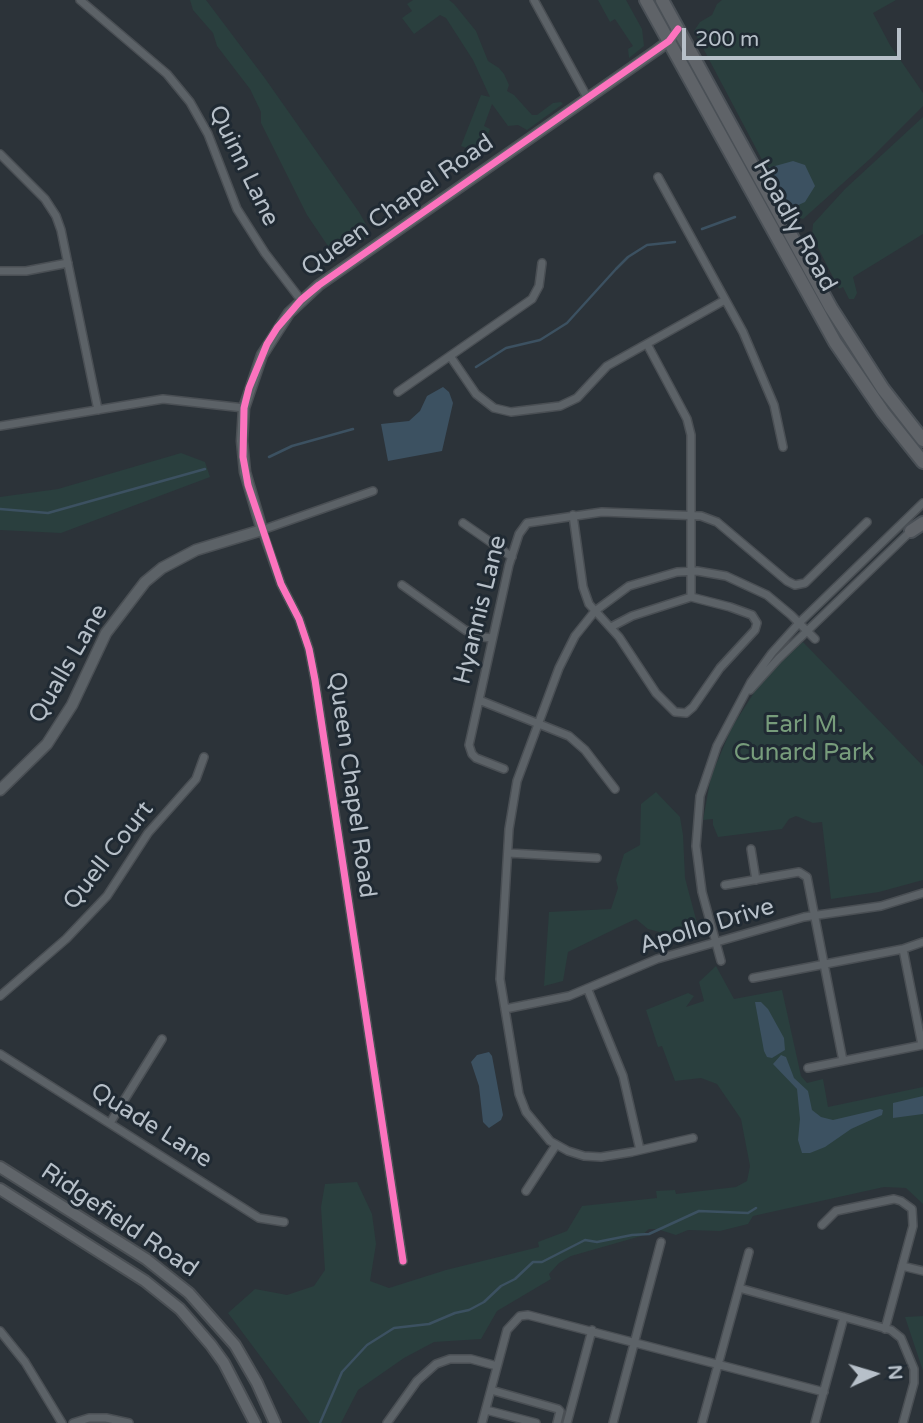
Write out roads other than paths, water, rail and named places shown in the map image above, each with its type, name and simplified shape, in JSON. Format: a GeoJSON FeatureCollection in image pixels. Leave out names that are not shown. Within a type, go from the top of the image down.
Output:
{"type":"FeatureCollection","features":[{"type":"Feature","properties":{"kind":"main road","name":"Hoadly Road"},"geometry":{"type":"LineString","coordinates":[[646,0],[835,342],[883,412],[923,462]]}},
{"type":"Feature","properties":{"kind":"main road","name":"Hoadly Road"},"geometry":{"type":"LineString","coordinates":[[662,0],[831,308],[883,389],[923,440]]}},
{"type":"Feature","properties":{"kind":"main road"},"geometry":{"type":"LineString","coordinates":[[911,531],[923,521]]}},
{"type":"Feature","properties":{"kind":"main road","name":"Ridgefield Road"},"geometry":{"type":"LineString","coordinates":[[0,1167],[146,1259],[189,1293],[235,1345],[257,1383],[275,1423]]}},
{"type":"Feature","properties":{"kind":"main road","name":"Ridgefield Road"},"geometry":{"type":"LineString","coordinates":[[0,1189],[145,1281],[180,1309],[224,1363],[255,1423]]}},
{"type":"Feature","properties":{"kind":"street","name":"Quinn Lane"},"geometry":{"type":"LineString","coordinates":[[80,0],[167,74],[190,102],[208,134],[229,191],[242,217],[265,253],[301,300]]}},
{"type":"Feature","properties":{"kind":"street"},"geometry":{"type":"LineString","coordinates":[[534,0],[588,99]]}},
{"type":"Feature","properties":{"kind":"street","name":"Queen Chapel Road"},"geometry":{"type":"LineString","coordinates":[[402,1261],[311,659],[299,619],[281,584],[245,472],[242,441],[244,408],[267,344],[301,300],[669,41],[678,29]]}},
{"type":"Feature","properties":{"kind":"street"},"geometry":{"type":"LineString","coordinates":[[0,154],[50,206],[61,230],[98,410]]}},
{"type":"Feature","properties":{"kind":"street"},"geometry":{"type":"LineString","coordinates":[[658,177],[743,332],[774,405],[783,447]]}},
{"type":"Feature","properties":{"kind":"street"},"geometry":{"type":"LineString","coordinates":[[0,271],[26,271],[68,263]]}},
{"type":"Feature","properties":{"kind":"street"},"geometry":{"type":"LineString","coordinates":[[398,392],[532,299],[539,286],[542,263]]}},
{"type":"Feature","properties":{"kind":"street"},"geometry":{"type":"LineString","coordinates":[[450,356],[475,394],[499,410],[511,412],[559,406],[572,402],[607,366],[725,300]]}},
{"type":"Feature","properties":{"kind":"street"},"geometry":{"type":"LineString","coordinates":[[647,344],[690,427],[691,597]]}},
{"type":"Feature","properties":{"kind":"street"},"geometry":{"type":"LineString","coordinates":[[0,426],[163,399],[244,408]]}},
{"type":"Feature","properties":{"kind":"street","name":"Qualls Lane"},"geometry":{"type":"LineString","coordinates":[[0,790],[47,744],[72,705],[106,633],[145,582],[162,568],[196,550],[373,491]]}},
{"type":"Feature","properties":{"kind":"street"},"geometry":{"type":"LineString","coordinates":[[721,961],[698,869],[698,816],[703,787],[713,756],[760,668],[799,623],[923,503]]}},
{"type":"Feature","properties":{"kind":"street","name":"Hyannis Lane"},"geometry":{"type":"LineString","coordinates":[[504,769],[476,758],[470,750],[492,638],[512,557],[519,534],[527,523],[602,512],[701,516],[716,522],[795,585],[805,583],[867,522]]}},
{"type":"Feature","properties":{"kind":"street"},"geometry":{"type":"LineString","coordinates":[[573,515],[586,596],[665,703],[675,712],[686,713],[693,707],[727,660],[755,630],[757,623],[752,615],[691,597],[632,616],[611,627]]}},
{"type":"Feature","properties":{"kind":"street"},"geometry":{"type":"LineString","coordinates":[[463,523],[512,557]]}},
{"type":"Feature","properties":{"kind":"street"},"geometry":{"type":"LineString","coordinates":[[739,705],[770,667],[911,531]]}},
{"type":"Feature","properties":{"kind":"street"},"geometry":{"type":"LineString","coordinates":[[693,1138],[606,1157],[590,1157],[556,1145],[536,1127],[521,1101],[500,979],[509,829],[517,781],[567,649],[595,611],[616,593],[662,575],[691,571],[726,576],[755,588],[779,604],[815,639]]}},
{"type":"Feature","properties":{"kind":"street"},"geometry":{"type":"LineString","coordinates":[[402,585],[465,630],[492,638]]}},
{"type":"Feature","properties":{"kind":"street"},"geometry":{"type":"LineString","coordinates":[[479,700],[569,736],[578,743],[615,789]]}},
{"type":"Feature","properties":{"kind":"street","name":"Quell Court"},"geometry":{"type":"LineString","coordinates":[[0,996],[66,939],[107,896],[148,833],[196,779],[204,757]]}},
{"type":"Feature","properties":{"kind":"street"},"geometry":{"type":"LineString","coordinates":[[751,849],[756,880]]}},
{"type":"Feature","properties":{"kind":"street"},"geometry":{"type":"LineString","coordinates":[[508,853],[597,858]]}},
{"type":"Feature","properties":{"kind":"street"},"geometry":{"type":"LineString","coordinates":[[725,885],[799,872],[804,874],[809,883],[843,1061]]}},
{"type":"Feature","properties":{"kind":"street","name":"Apollo Drive"},"geometry":{"type":"LineString","coordinates":[[505,1009],[559,999],[588,990],[645,964],[716,942],[814,915],[881,906],[923,893]]}},
{"type":"Feature","properties":{"kind":"street"},"geometry":{"type":"LineString","coordinates":[[753,978],[903,949],[923,942]]}},
{"type":"Feature","properties":{"kind":"street"},"geometry":{"type":"LineString","coordinates":[[808,1068],[922,1045],[903,949]]}},
{"type":"Feature","properties":{"kind":"street"},"geometry":{"type":"LineString","coordinates":[[588,990],[623,1076],[640,1150]]}},
{"type":"Feature","properties":{"kind":"street"},"geometry":{"type":"LineString","coordinates":[[110,1123],[162,1039]]}},
{"type":"Feature","properties":{"kind":"street","name":"Quade Lane"},"geometry":{"type":"LineString","coordinates":[[0,1054],[259,1218],[284,1223]]}},
{"type":"Feature","properties":{"kind":"street"},"geometry":{"type":"LineString","coordinates":[[526,1191],[556,1145]]}},
{"type":"Feature","properties":{"kind":"street"},"geometry":{"type":"LineString","coordinates":[[822,1225],[836,1211],[894,1199],[912,1209],[913,1226],[885,1329]]}},
{"type":"Feature","properties":{"kind":"street"},"geometry":{"type":"LineString","coordinates":[[613,1423],[661,1242]]}},
{"type":"Feature","properties":{"kind":"street"},"geometry":{"type":"LineString","coordinates":[[702,1423],[749,1252]]}},
{"type":"Feature","properties":{"kind":"street"},"geometry":{"type":"LineString","coordinates":[[902,1266],[923,1271]]}},
{"type":"Feature","properties":{"kind":"street"},"geometry":{"type":"LineString","coordinates":[[739,1289],[885,1329],[901,1338],[914,1369],[914,1383],[903,1423]]}},
{"type":"Feature","properties":{"kind":"street"},"geometry":{"type":"LineString","coordinates":[[482,1423],[507,1330],[520,1316],[536,1315],[824,1392]]}},
{"type":"Feature","properties":{"kind":"street"},"geometry":{"type":"LineString","coordinates":[[816,1423],[844,1317]]}},
{"type":"Feature","properties":{"kind":"street"},"geometry":{"type":"LineString","coordinates":[[567,1423],[592,1330]]}},
{"type":"Feature","properties":{"kind":"street"},"geometry":{"type":"LineString","coordinates":[[0,1331],[25,1362],[62,1423]]}},
{"type":"Feature","properties":{"kind":"street"},"geometry":{"type":"LineString","coordinates":[[387,1423],[418,1381],[436,1364],[450,1359],[471,1359],[498,1366]]}},
{"type":"Feature","properties":{"kind":"street"},"geometry":{"type":"LineString","coordinates":[[491,1390],[558,1409],[560,1411],[557,1423]]}},
{"type":"Feature","properties":{"kind":"street"},"geometry":{"type":"LineString","coordinates":[[486,1410],[536,1423]]}},
{"type":"Feature","properties":{"kind":"street"},"geometry":{"type":"LineString","coordinates":[[74,1423],[89,1418],[106,1418],[129,1423]]}},
{"type":"Feature","properties":{"kind":"water"},"geometry":{"type":"Polygon","coordinates":[[[793,161],[805,165],[815,186],[805,202],[794,207],[789,204],[768,168],[793,161]]]}},
{"type":"Feature","properties":{"kind":"water"},"geometry":{"type":"Polygon","coordinates":[[[443,387],[449,392],[453,403],[442,451],[388,461],[381,424],[409,421],[420,411],[427,396],[443,387]]]}},
{"type":"Feature","properties":{"kind":"water"},"geometry":{"type":"Polygon","coordinates":[[[755,1002],[761,1002],[768,1009],[784,1038],[785,1050],[772,1058],[767,1057],[764,1051],[755,1002]]]}},
{"type":"Feature","properties":{"kind":"water"},"geometry":{"type":"Polygon","coordinates":[[[489,1052],[503,1115],[501,1120],[489,1128],[483,1122],[479,1086],[471,1062],[477,1055],[489,1052]]]}},
{"type":"Feature","properties":{"kind":"water"},"geometry":{"type":"Polygon","coordinates":[[[781,1055],[786,1057],[794,1078],[808,1091],[812,1110],[821,1117],[833,1120],[880,1109],[883,1110],[882,1115],[851,1129],[825,1147],[802,1153],[798,1140],[800,1119],[797,1089],[773,1064],[781,1055]]]}},
{"type":"Feature","properties":{"kind":"water"},"geometry":{"type":"Polygon","coordinates":[[[923,1096],[923,1114],[893,1118],[893,1103],[923,1096]]]}},
{"type":"Feature","properties":{"kind":"waterway"},"geometry":{"type":"LineString","coordinates":[[702,229],[735,217]]}},
{"type":"Feature","properties":{"kind":"waterway"},"geometry":{"type":"LineString","coordinates":[[476,367],[506,348],[540,340],[567,323],[628,257],[647,245],[675,242]]}},
{"type":"Feature","properties":{"kind":"waterway"},"geometry":{"type":"LineString","coordinates":[[269,457],[292,446],[353,429]]}},
{"type":"Feature","properties":{"kind":"waterway"},"geometry":{"type":"LineString","coordinates":[[0,509],[48,513],[205,469]]}},
{"type":"Feature","properties":{"kind":"waterway"},"geometry":{"type":"LineString","coordinates":[[320,1423],[342,1372],[367,1345],[394,1328],[429,1324],[469,1310],[515,1279],[533,1262],[542,1262],[585,1240],[597,1242],[649,1234],[699,1211],[748,1213],[756,1208]]}},
{"type":"Feature","properties":{"kind":"park label","name":"Earl M. Cunard Park"},"geometry":{"type":"Point","coordinates":[804,740]}}]}
